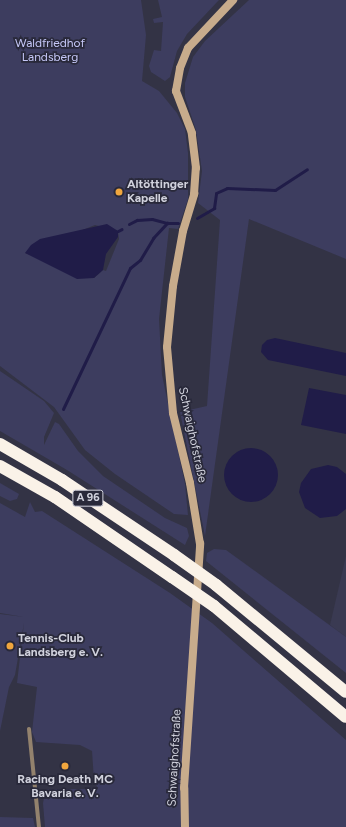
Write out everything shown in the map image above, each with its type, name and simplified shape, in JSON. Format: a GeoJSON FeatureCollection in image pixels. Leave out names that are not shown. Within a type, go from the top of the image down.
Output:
{"type":"FeatureCollection","features":[{"type":"Feature","properties":{"kind":"highway","name":"A 96"},"geometry":{"type":"LineString","coordinates":[[0,444],[62,480],[216,585],[346,692]]}},
{"type":"Feature","properties":{"kind":"highway","name":"A 96"},"geometry":{"type":"LineString","coordinates":[[0,466],[55,497],[214,606],[346,717]]}},
{"type":"Feature","properties":{"kind":"street","name":"Schwaighofstraße"},"geometry":{"type":"LineString","coordinates":[[184,827],[184,788],[200,544],[190,483],[173,413],[167,347],[173,286],[183,231],[194,194],[196,168],[192,133],[176,91],[180,68],[188,48],[233,0]]}},
{"type":"Feature","properties":{"kind":"street"},"geometry":{"type":"LineString","coordinates":[[29,729],[39,827]]}},
{"type":"Feature","properties":{"kind":"shaded area"},"geometry":{"type":"Polygon","coordinates":[[[107,224],[118,231],[118,237],[106,254],[103,270],[94,278],[77,279],[25,253],[31,245],[40,239],[107,224]]]}},
{"type":"Feature","properties":{"kind":"shaded area"},"geometry":{"type":"Polygon","coordinates":[[[275,338],[346,353],[346,376],[268,360],[261,352],[262,345],[267,340],[275,338]]]}},
{"type":"Feature","properties":{"kind":"shaded area"},"geometry":{"type":"Polygon","coordinates":[[[309,388],[346,395],[346,434],[301,425],[309,388]]]}},
{"type":"Feature","properties":{"kind":"shaded area"},"geometry":{"type":"Polygon","coordinates":[[[251,448],[266,453],[270,456],[273,460],[278,475],[273,490],[270,494],[266,497],[251,502],[236,497],[232,494],[229,490],[224,475],[229,460],[232,456],[236,453],[251,448]]]}},
{"type":"Feature","properties":{"kind":"shaded area"},"geometry":{"type":"Polygon","coordinates":[[[328,465],[337,467],[346,474],[346,509],[337,516],[320,518],[305,508],[299,492],[301,483],[311,469],[328,465]]]}},
{"type":"Feature","properties":{"kind":"shaded area"},"geometry":{"type":"Polygon","coordinates":[[[346,556],[346,637],[330,625],[346,556]]]}},
{"type":"Feature","properties":{"kind":"green space","name":"Waldfriedhof Landsberg"},"geometry":{"type":"Polygon","coordinates":[[[0,0],[141,0],[146,35],[142,81],[159,91],[177,113],[185,129],[188,153],[188,199],[178,229],[169,228],[159,319],[162,375],[185,484],[188,515],[174,514],[115,474],[85,450],[54,407],[0,366],[0,0]],[[95,225],[25,253],[94,278],[103,270],[106,271],[119,239],[118,231],[95,225]]]}},
{"type":"Feature","properties":{"kind":"green space"},"geometry":{"type":"Polygon","coordinates":[[[158,0],[219,0],[187,34],[177,51],[170,77],[165,81],[151,72],[149,66],[154,50],[161,51],[163,22],[154,23],[153,19],[162,17],[158,0]]]}},
{"type":"Feature","properties":{"kind":"green space"},"geometry":{"type":"Polygon","coordinates":[[[249,0],[346,0],[346,259],[249,219],[205,536],[180,412],[207,406],[220,220],[198,203],[202,171],[196,130],[185,97],[185,83],[193,57],[205,41],[249,0]]]}},
{"type":"Feature","properties":{"kind":"green space"},"geometry":{"type":"Polygon","coordinates":[[[0,371],[44,401],[54,413],[44,437],[44,445],[55,422],[59,424],[78,451],[103,476],[165,518],[187,528],[189,536],[185,545],[67,470],[0,431],[0,371]]]}},
{"type":"Feature","properties":{"kind":"green space"},"geometry":{"type":"Polygon","coordinates":[[[0,483],[19,494],[17,499],[10,501],[0,496],[0,483]]]}},
{"type":"Feature","properties":{"kind":"green space"},"geometry":{"type":"Polygon","coordinates":[[[30,502],[35,512],[42,511],[170,593],[212,623],[346,740],[346,827],[45,827],[43,803],[46,789],[98,789],[94,780],[92,751],[80,745],[36,742],[32,732],[37,687],[17,683],[24,623],[15,675],[9,687],[0,731],[0,614],[24,617],[0,613],[0,503],[25,517],[30,502]]]}},
{"type":"Feature","properties":{"kind":"green space"},"geometry":{"type":"Polygon","coordinates":[[[214,549],[226,550],[346,637],[346,673],[206,561],[207,553],[214,549]]]}},
{"type":"Feature","properties":{"kind":"green space"},"geometry":{"type":"Polygon","coordinates":[[[0,817],[33,818],[35,827],[0,827],[0,817]]]}},
{"type":"Feature","properties":{"kind":"waterway"},"geometry":{"type":"LineString","coordinates":[[197,218],[214,208],[216,193],[227,188],[275,190],[307,169]]}},
{"type":"Feature","properties":{"kind":"waterway"},"geometry":{"type":"LineString","coordinates":[[129,224],[137,220],[152,219],[167,223]]}},
{"type":"Feature","properties":{"kind":"waterway"},"geometry":{"type":"LineString","coordinates":[[63,409],[130,268],[140,260],[153,238],[167,223],[178,223]]}},
{"type":"Feature","properties":{"kind":"waterway"},"geometry":{"type":"LineString","coordinates":[[118,231],[122,229]]}},
{"type":"Feature","properties":{"kind":"place","name":"Altöttinger Kapelle"},"geometry":{"type":"Point","coordinates":[119,192]}},
{"type":"Feature","properties":{"kind":"place","name":"Tennis-Club Landsberg e. V."},"geometry":{"type":"Point","coordinates":[10,646]}},
{"type":"Feature","properties":{"kind":"place","name":"Racing Death MC Bavaria e. V."},"geometry":{"type":"Point","coordinates":[65,766]}}]}
